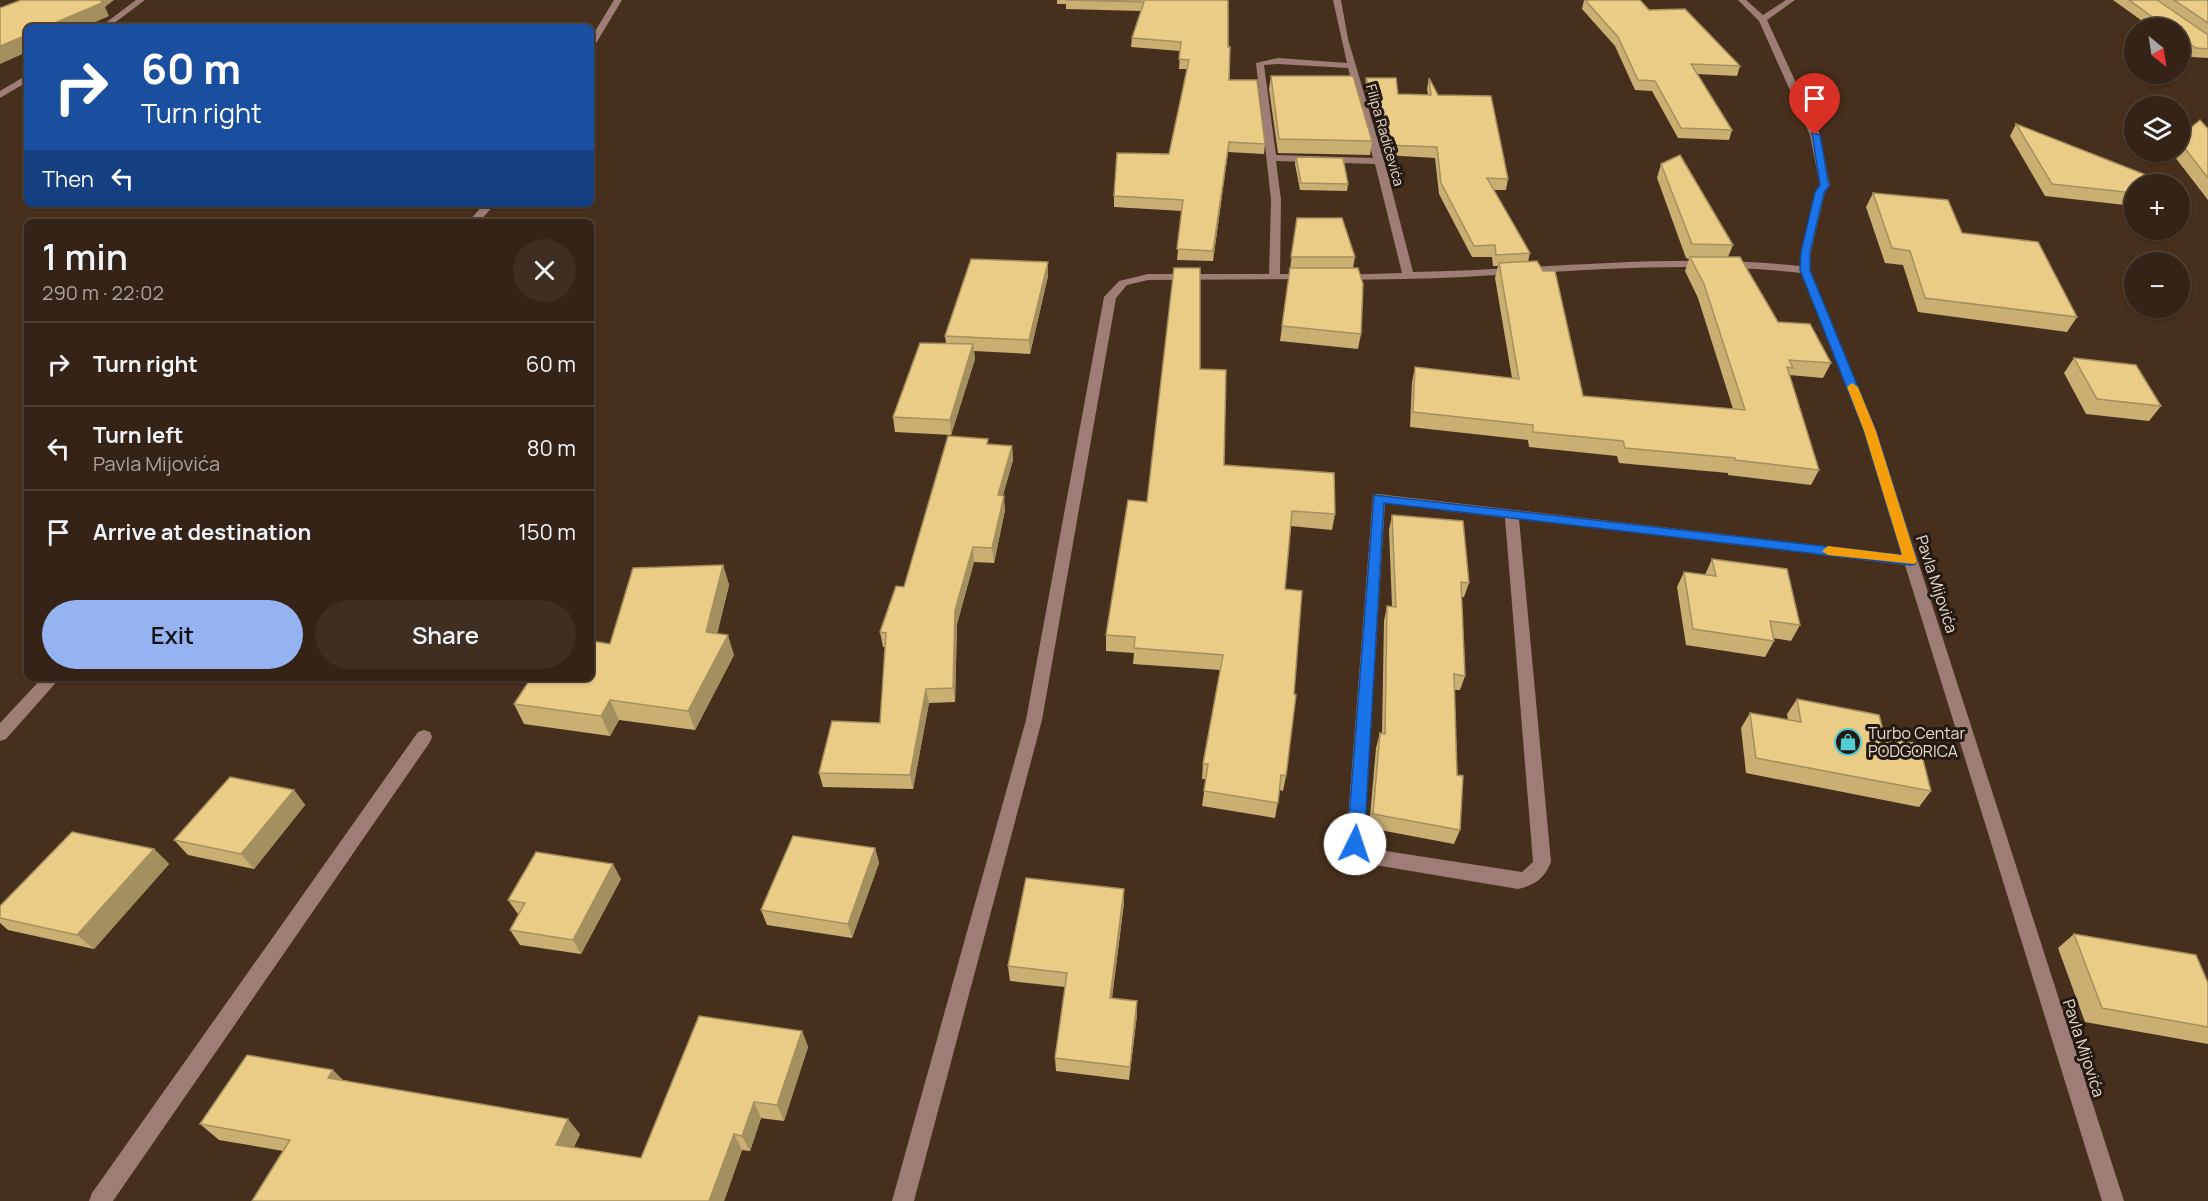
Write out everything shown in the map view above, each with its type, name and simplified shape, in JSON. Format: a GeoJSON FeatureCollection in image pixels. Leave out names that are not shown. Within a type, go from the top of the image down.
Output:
{"type":"FeatureCollection","features":[{"type":"Feature","properties":{"kind":"street"},"geometry":{"type":"LineString","coordinates":[[108,24],[141,0]]}},
{"type":"Feature","properties":{"kind":"street"},"geometry":{"type":"LineString","coordinates":[[594,40],[618,0]]}},
{"type":"Feature","properties":{"kind":"street","name":"Filipa Radičevića"},"geometry":{"type":"LineString","coordinates":[[1337,0],[1344,39],[1379,161],[1408,276]]}},
{"type":"Feature","properties":{"kind":"street"},"geometry":{"type":"LineString","coordinates":[[1742,0],[1763,20],[1791,0]]}},
{"type":"Feature","properties":{"kind":"street","name":"Pavla Mijovića"},"geometry":{"type":"LineString","coordinates":[[1763,20],[1815,135],[1825,186],[1820,192],[1806,252],[1805,270],[1870,431],[2113,1201]]}},
{"type":"Feature","properties":{"kind":"street"},"geometry":{"type":"LineString","coordinates":[[1274,277],[1276,200],[1260,63],[1352,66]]}},
{"type":"Feature","properties":{"kind":"street"},"geometry":{"type":"LineString","coordinates":[[0,95],[24,80]]}},
{"type":"Feature","properties":{"kind":"street"},"geometry":{"type":"LineString","coordinates":[[1270,158],[1379,161]]}},
{"type":"Feature","properties":{"kind":"street"},"geometry":{"type":"LineString","coordinates":[[476,219],[487,207]]}},
{"type":"Feature","properties":{"kind":"street"},"geometry":{"type":"LineString","coordinates":[[903,1201],[1034,720],[1110,297],[1123,283],[1148,277],[1408,276],[1638,262],[1733,263],[1805,270]]}},
{"type":"Feature","properties":{"kind":"street"},"geometry":{"type":"LineString","coordinates":[[1512,514],[1542,862],[1539,871],[1518,881],[1370,855],[1360,850],[1355,844],[1378,498],[1911,561]]}},
{"type":"Feature","properties":{"kind":"street"},"geometry":{"type":"LineString","coordinates":[[0,734],[48,681]]}},
{"type":"Feature","properties":{"kind":"street"},"geometry":{"type":"LineString","coordinates":[[100,1201],[424,737]]}},
{"type":"Feature","properties":{"kind":"building"},"geometry":{"type":"Polygon","coordinates":[[[21,0],[101,0],[102,3],[52,24],[24,24],[24,36],[0,46],[0,8],[21,0]]]}},
{"type":"Feature","properties":{"kind":"building"},"geometry":{"type":"Polygon","coordinates":[[[1066,0],[1228,0],[1229,80],[1257,80],[1265,144],[1229,142],[1213,251],[1177,249],[1183,200],[1114,196],[1117,153],[1169,154],[1189,60],[1179,59],[1181,42],[1132,38],[1144,2],[1066,0]]]}},
{"type":"Feature","properties":{"kind":"building"},"geometry":{"type":"Polygon","coordinates":[[[1585,0],[1640,0],[1649,10],[1685,9],[1740,66],[1691,64],[1732,130],[1681,128],[1655,81],[1638,80],[1618,37],[1585,0]]]}},
{"type":"Feature","properties":{"kind":"building"},"geometry":{"type":"Polygon","coordinates":[[[2129,0],[2157,0],[2183,18],[2154,18],[2129,0]]]}},
{"type":"Feature","properties":{"kind":"building"},"geometry":{"type":"Polygon","coordinates":[[[2174,0],[2208,0],[2208,23],[2174,0]]]}},
{"type":"Feature","properties":{"kind":"building"},"geometry":{"type":"Polygon","coordinates":[[[2190,23],[2208,35],[2208,49],[2196,48],[2190,44],[2190,23]]]}},
{"type":"Feature","properties":{"kind":"building"},"geometry":{"type":"Polygon","coordinates":[[[1271,76],[1353,76],[1372,141],[1279,139],[1271,76]]]}},
{"type":"Feature","properties":{"kind":"building"},"geometry":{"type":"Polygon","coordinates":[[[1366,78],[1396,78],[1398,94],[1431,95],[1429,78],[1438,95],[1491,96],[1508,179],[1487,178],[1530,253],[1496,255],[1495,245],[1474,246],[1441,183],[1437,147],[1386,145],[1366,78]]]}},
{"type":"Feature","properties":{"kind":"building"},"geometry":{"type":"Polygon","coordinates":[[[2200,120],[2208,129],[2208,178],[2190,155],[2190,128],[2200,120]]]}},
{"type":"Feature","properties":{"kind":"building"},"geometry":{"type":"Polygon","coordinates":[[[2016,124],[2144,174],[2124,174],[2124,192],[2052,184],[2016,124]]]}},
{"type":"Feature","properties":{"kind":"building"},"geometry":{"type":"Polygon","coordinates":[[[1680,155],[1733,245],[1692,244],[1661,164],[1680,155]]]}},
{"type":"Feature","properties":{"kind":"building"},"geometry":{"type":"Polygon","coordinates":[[[1296,157],[1343,158],[1348,184],[1301,183],[1296,157]]]}},
{"type":"Feature","properties":{"kind":"building"},"geometry":{"type":"Polygon","coordinates":[[[1873,193],[1948,200],[1962,233],[2038,242],[2077,317],[1925,298],[1910,251],[1892,248],[1873,193]]]}},
{"type":"Feature","properties":{"kind":"building"},"geometry":{"type":"Polygon","coordinates":[[[1297,218],[1342,218],[1355,257],[1291,257],[1297,218]]]}},
{"type":"Feature","properties":{"kind":"building"},"geometry":{"type":"Polygon","coordinates":[[[1690,257],[1740,257],[1778,322],[1810,324],[1831,363],[1789,360],[1793,368],[1787,367],[1819,470],[1735,460],[1735,458],[1625,448],[1623,441],[1533,432],[1533,425],[1413,412],[1415,367],[1519,379],[1499,263],[1537,261],[1543,271],[1555,271],[1583,396],[1745,410],[1704,284],[1690,257]]]}},
{"type":"Feature","properties":{"kind":"building"},"geometry":{"type":"Polygon","coordinates":[[[971,259],[1048,262],[1029,340],[945,336],[971,259]]]}},
{"type":"Feature","properties":{"kind":"building"},"geometry":{"type":"Polygon","coordinates":[[[1174,268],[1200,268],[1200,369],[1226,370],[1224,465],[1334,473],[1335,514],[1292,511],[1285,589],[1302,591],[1294,694],[1296,695],[1286,776],[1281,775],[1278,803],[1204,791],[1208,764],[1203,764],[1223,655],[1134,648],[1135,637],[1106,635],[1128,500],[1147,502],[1174,268]]]}},
{"type":"Feature","properties":{"kind":"building"},"geometry":{"type":"Polygon","coordinates":[[[1290,268],[1358,268],[1363,284],[1361,334],[1282,326],[1290,268]]]}},
{"type":"Feature","properties":{"kind":"building"},"geometry":{"type":"Polygon","coordinates":[[[920,343],[973,344],[950,420],[893,417],[920,343]]]}},
{"type":"Feature","properties":{"kind":"building"},"geometry":{"type":"Polygon","coordinates":[[[2074,358],[2136,365],[2161,406],[2097,399],[2074,358]]]}},
{"type":"Feature","properties":{"kind":"building"},"geometry":{"type":"Polygon","coordinates":[[[948,436],[988,439],[987,444],[1012,446],[998,495],[1004,496],[992,548],[973,547],[955,610],[953,688],[926,689],[910,775],[819,773],[832,721],[880,723],[886,633],[880,632],[896,586],[904,587],[948,436]]]}},
{"type":"Feature","properties":{"kind":"building"},"geometry":{"type":"Polygon","coordinates":[[[1392,515],[1463,521],[1469,583],[1461,582],[1465,676],[1454,674],[1457,775],[1463,776],[1460,830],[1373,814],[1380,733],[1385,734],[1387,606],[1396,607],[1392,515]]]}},
{"type":"Feature","properties":{"kind":"building"},"geometry":{"type":"Polygon","coordinates":[[[1712,559],[1787,569],[1800,625],[1770,621],[1774,641],[1693,629],[1684,572],[1716,576],[1712,559]]]}},
{"type":"Feature","properties":{"kind":"building"},"geometry":{"type":"Polygon","coordinates":[[[723,565],[706,632],[728,635],[688,711],[610,700],[601,716],[514,704],[529,681],[594,681],[594,641],[610,644],[633,568],[723,565]]]}},
{"type":"Feature","properties":{"kind":"building"},"geometry":{"type":"Polygon","coordinates":[[[1797,699],[1879,715],[1885,738],[1919,744],[1931,791],[1756,758],[1750,713],[1801,722],[1797,699]]]}},
{"type":"Feature","properties":{"kind":"building"},"geometry":{"type":"Polygon","coordinates":[[[230,777],[294,790],[241,854],[174,840],[230,777]]]}},
{"type":"Feature","properties":{"kind":"building"},"geometry":{"type":"Polygon","coordinates":[[[72,832],[154,849],[77,935],[0,918],[0,906],[72,832]]]}},
{"type":"Feature","properties":{"kind":"building"},"geometry":{"type":"Polygon","coordinates":[[[793,836],[875,848],[848,924],[761,910],[793,836]]]}},
{"type":"Feature","properties":{"kind":"building"},"geometry":{"type":"Polygon","coordinates":[[[536,852],[613,864],[573,940],[510,930],[525,903],[508,900],[536,852]]]}},
{"type":"Feature","properties":{"kind":"building"},"geometry":{"type":"Polygon","coordinates":[[[1026,878],[1124,889],[1110,998],[1137,1001],[1130,1067],[1055,1058],[1067,973],[1008,966],[1026,878]]]}},
{"type":"Feature","properties":{"kind":"building"},"geometry":{"type":"Polygon","coordinates":[[[2074,934],[2196,955],[2208,983],[2208,1027],[2102,1008],[2074,934]]]}},
{"type":"Feature","properties":{"kind":"building"},"geometry":{"type":"Polygon","coordinates":[[[699,1016],[802,1031],[777,1105],[754,1102],[742,1136],[734,1134],[709,1201],[252,1201],[290,1140],[200,1124],[247,1055],[333,1070],[328,1078],[568,1119],[556,1145],[641,1158],[699,1016]]]}},
{"type":"Feature","properties":{"kind":"slow traffic"},"geometry":{"type":"LineString","coordinates":[[1828,551],[1911,561],[1870,431],[1852,387]]}},
{"type":"Feature","properties":{"kind":"place","name":"Turbo Centar PODGORICA"},"geometry":{"type":"Point","coordinates":[1848,742]}},
{"type":"Feature","properties":{"kind":"route"},"geometry":{"type":"LineString","coordinates":[[1355,844],[1378,498],[1911,561],[1870,431],[1805,270],[1804,260],[1820,192],[1825,186],[1815,135]]}}]}
